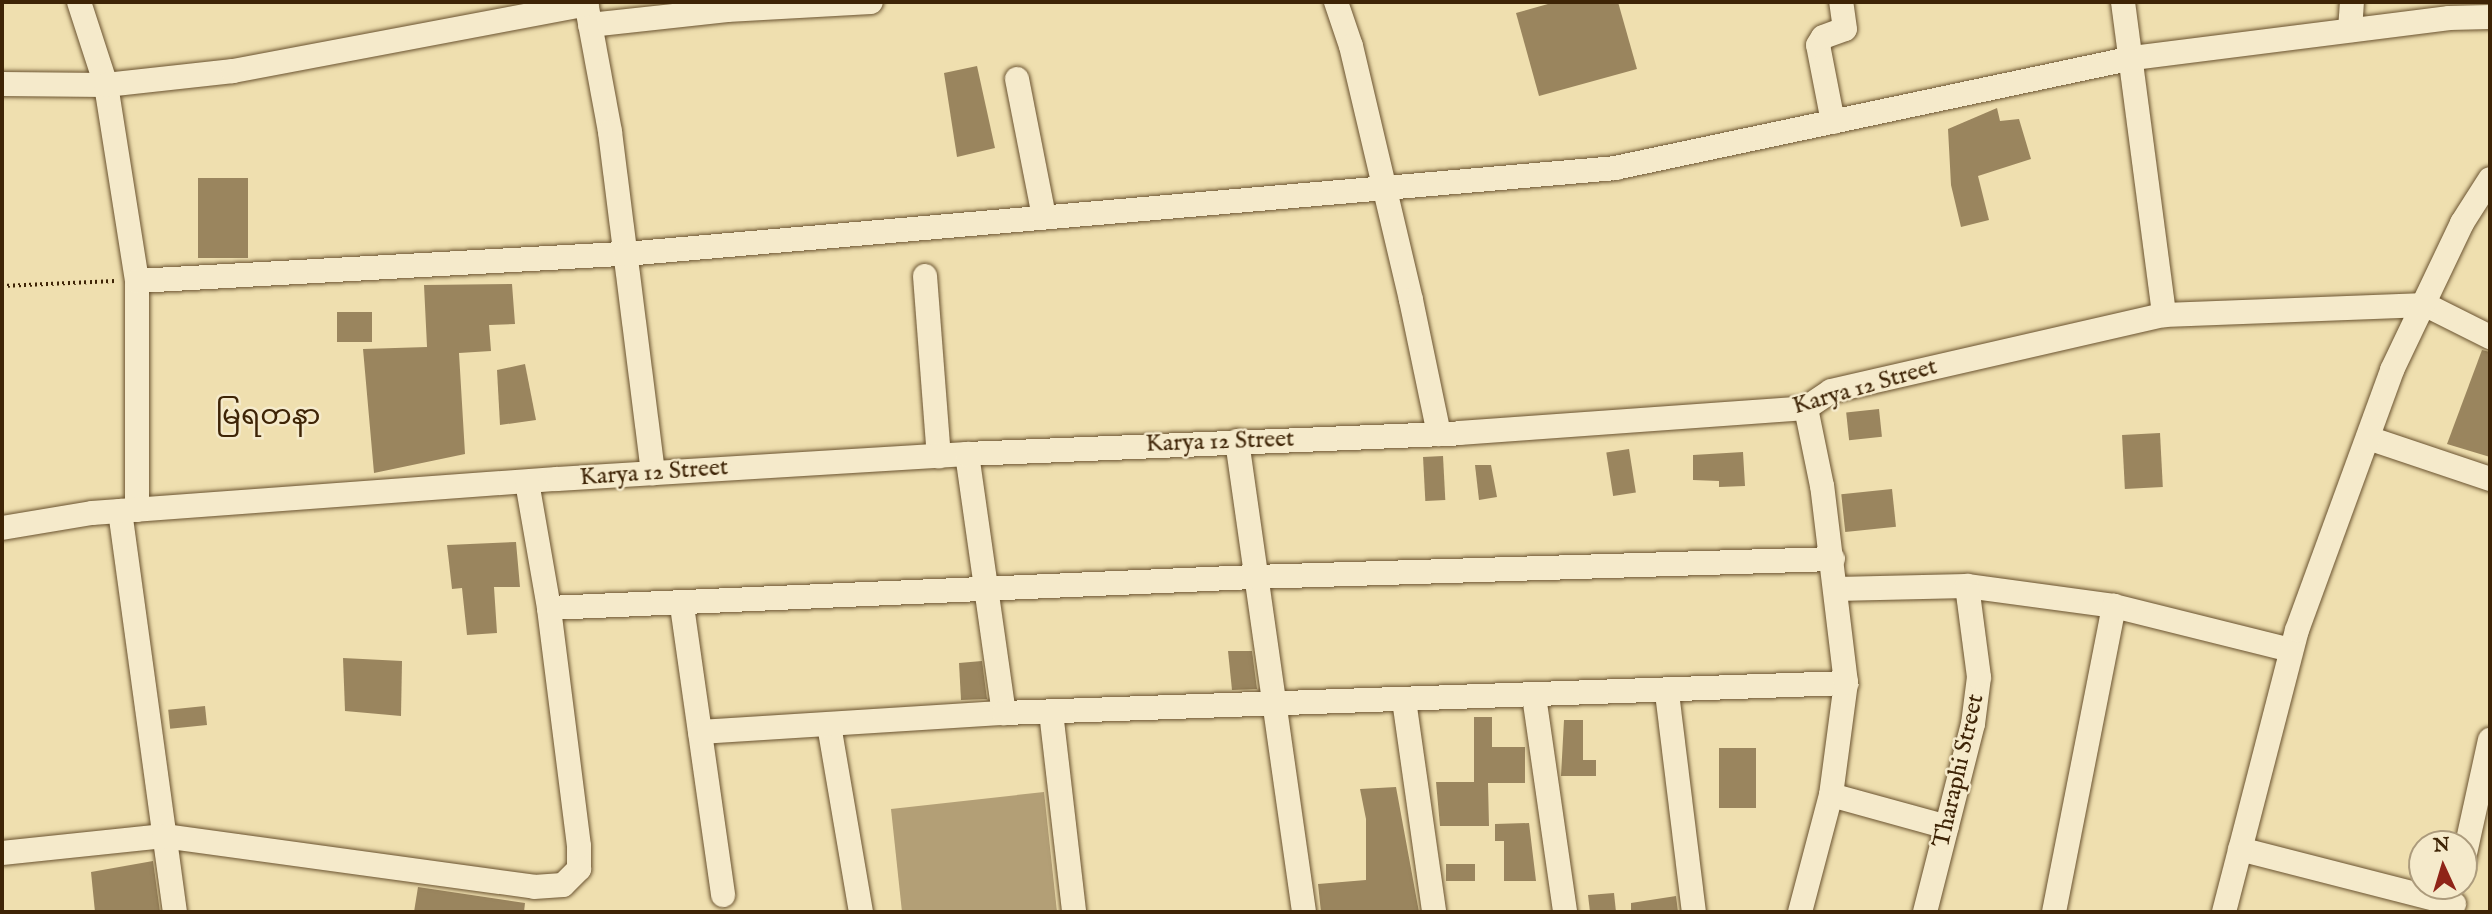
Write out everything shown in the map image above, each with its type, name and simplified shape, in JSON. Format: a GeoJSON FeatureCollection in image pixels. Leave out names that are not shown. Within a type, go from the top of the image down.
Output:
{"type":"FeatureCollection","features":[{"type":"Feature","properties":{"kind":"street"},"geometry":{"type":"LineString","coordinates":[[79,2],[106,85],[137,281],[129,510],[164,836],[175,912]]}},
{"type":"Feature","properties":{"kind":"street"},"geometry":{"type":"LineString","coordinates":[[2,84],[106,85],[233,71],[588,10],[871,2]]}},
{"type":"Feature","properties":{"kind":"street"},"geometry":{"type":"LineString","coordinates":[[1336,2],[1351,46],[1439,434]]}},
{"type":"Feature","properties":{"kind":"street"},"geometry":{"type":"LineString","coordinates":[[1833,122],[1818,45],[1823,37],[1845,29],[1841,2]]}},
{"type":"Feature","properties":{"kind":"street"},"geometry":{"type":"LineString","coordinates":[[2123,2],[2133,58],[2164,315]]}},
{"type":"Feature","properties":{"kind":"street"},"geometry":{"type":"LineString","coordinates":[[2350,30],[2352,2]]}},
{"type":"Feature","properties":{"kind":"street"},"geometry":{"type":"LineString","coordinates":[[588,10],[610,132],[653,473]]}},
{"type":"Feature","properties":{"kind":"street"},"geometry":{"type":"LineString","coordinates":[[137,281],[625,254],[1615,167],[2133,58],[2350,30],[2490,17]]}},
{"type":"Feature","properties":{"kind":"street"},"geometry":{"type":"LineString","coordinates":[[1017,79],[1044,217]]}},
{"type":"Feature","properties":{"kind":"street"},"geometry":{"type":"LineString","coordinates":[[2224,912],[2291,650],[2392,370],[2426,305],[2462,223],[2490,179]]}},
{"type":"Feature","properties":{"kind":"street"},"geometry":{"type":"LineString","coordinates":[[2462,223],[2490,220]]}},
{"type":"Feature","properties":{"kind":"street"},"geometry":{"type":"LineString","coordinates":[[925,276],[939,456]]}},
{"type":"Feature","properties":{"kind":"street"},"geometry":{"type":"LineString","coordinates":[[2426,305],[2490,337]]}},
{"type":"Feature","properties":{"kind":"street","name":"Karya 12 Street"},"geometry":{"type":"LineString","coordinates":[[2,528],[129,510],[653,473],[967,454],[1439,434],[1806,408],[1831,391],[2164,315],[2426,305]]}},
{"type":"Feature","properties":{"kind":"street"},"geometry":{"type":"LineString","coordinates":[[1800,912],[1831,795],[1846,683],[1833,559],[1806,408]]}},
{"type":"Feature","properties":{"kind":"street"},"geometry":{"type":"LineString","coordinates":[[2368,438],[2490,480]]}},
{"type":"Feature","properties":{"kind":"street"},"geometry":{"type":"LineString","coordinates":[[1237,441],[1271,704],[1304,912]]}},
{"type":"Feature","properties":{"kind":"street"},"geometry":{"type":"LineString","coordinates":[[967,454],[1004,713]]}},
{"type":"Feature","properties":{"kind":"street"},"geometry":{"type":"LineString","coordinates":[[2,853],[164,836],[534,887],[563,885],[579,869],[579,846],[549,608],[527,482]]}},
{"type":"Feature","properties":{"kind":"street"},"geometry":{"type":"LineString","coordinates":[[549,608],[682,606],[1254,577],[1833,559]]}},
{"type":"Feature","properties":{"kind":"street"},"geometry":{"type":"LineString","coordinates":[[1836,589],[1967,586],[2114,606],[2291,650]]}},
{"type":"Feature","properties":{"kind":"street","name":"Tharaphi Street"},"geometry":{"type":"LineString","coordinates":[[1925,912],[1973,724],[1979,677],[1967,586]]}},
{"type":"Feature","properties":{"kind":"street"},"geometry":{"type":"LineString","coordinates":[[682,606],[723,895]]}},
{"type":"Feature","properties":{"kind":"street"},"geometry":{"type":"LineString","coordinates":[[2054,912],[2114,606]]}},
{"type":"Feature","properties":{"kind":"street"},"geometry":{"type":"LineString","coordinates":[[700,733],[1004,713],[1667,693],[1846,683]]}},
{"type":"Feature","properties":{"kind":"street"},"geometry":{"type":"LineString","coordinates":[[1667,693],[1694,912]]}},
{"type":"Feature","properties":{"kind":"street"},"geometry":{"type":"LineString","coordinates":[[1534,696],[1565,912]]}},
{"type":"Feature","properties":{"kind":"street"},"geometry":{"type":"LineString","coordinates":[[1404,700],[1434,912]]}},
{"type":"Feature","properties":{"kind":"street"},"geometry":{"type":"LineString","coordinates":[[1051,712],[1074,912]]}},
{"type":"Feature","properties":{"kind":"street"},"geometry":{"type":"LineString","coordinates":[[830,725],[860,912]]}},
{"type":"Feature","properties":{"kind":"street"},"geometry":{"type":"LineString","coordinates":[[2470,830],[2490,740]]}},
{"type":"Feature","properties":{"kind":"street"},"geometry":{"type":"LineString","coordinates":[[1831,795],[1947,827]]}},
{"type":"Feature","properties":{"kind":"street"},"geometry":{"type":"LineString","coordinates":[[2241,849],[2454,901]]}},
{"type":"Feature","properties":{"kind":"path"},"geometry":{"type":"LineString","coordinates":[[2,286],[137,281]]}},
{"type":"Feature","properties":{"kind":"shaded area"},"geometry":{"type":"Polygon","coordinates":[[[1044,792],[1057,912],[902,912],[891,809],[1044,792]]]}},
{"type":"Feature","properties":{"kind":"building"},"geometry":{"type":"Polygon","coordinates":[[[1555,2],[1618,2],[1637,69],[1539,96],[1516,13],[1555,2]]]}},
{"type":"Feature","properties":{"kind":"building"},"geometry":{"type":"Polygon","coordinates":[[[977,66],[995,148],[957,157],[944,73],[977,66]]]}},
{"type":"Feature","properties":{"kind":"building"},"geometry":{"type":"Polygon","coordinates":[[[1997,108],[2000,121],[2019,119],[2031,159],[1978,176],[1989,220],[1961,227],[1951,185],[1948,129],[1997,108]]]}},
{"type":"Feature","properties":{"kind":"building"},"geometry":{"type":"Polygon","coordinates":[[[198,178],[248,178],[248,258],[198,258],[198,178]]]}},
{"type":"Feature","properties":{"kind":"building"},"geometry":{"type":"Polygon","coordinates":[[[512,284],[515,324],[489,325],[491,351],[459,353],[465,454],[374,473],[363,349],[427,347],[424,285],[512,284]]]}},
{"type":"Feature","properties":{"kind":"building"},"geometry":{"type":"Polygon","coordinates":[[[337,312],[372,312],[372,342],[337,342],[337,312]]]}},
{"type":"Feature","properties":{"kind":"building"},"geometry":{"type":"Polygon","coordinates":[[[2482,350],[2490,352],[2490,457],[2447,444],[2482,350]]]}},
{"type":"Feature","properties":{"kind":"building"},"geometry":{"type":"Polygon","coordinates":[[[525,364],[536,420],[500,425],[497,370],[525,364]]]}},
{"type":"Feature","properties":{"kind":"building"},"geometry":{"type":"Polygon","coordinates":[[[1879,409],[1882,437],[1849,440],[1846,412],[1879,409]]]}},
{"type":"Feature","properties":{"kind":"building"},"geometry":{"type":"Polygon","coordinates":[[[2160,433],[2163,487],[2125,489],[2122,435],[2160,433]]]}},
{"type":"Feature","properties":{"kind":"building"},"geometry":{"type":"Polygon","coordinates":[[[1629,449],[1636,492],[1613,496],[1606,453],[1629,449]]]}},
{"type":"Feature","properties":{"kind":"building"},"geometry":{"type":"Polygon","coordinates":[[[1743,452],[1745,486],[1719,487],[1719,481],[1693,480],[1693,455],[1743,452]]]}},
{"type":"Feature","properties":{"kind":"building"},"geometry":{"type":"Polygon","coordinates":[[[1443,456],[1445,500],[1425,501],[1423,457],[1443,456]]]}},
{"type":"Feature","properties":{"kind":"building"},"geometry":{"type":"Polygon","coordinates":[[[1475,465],[1491,465],[1497,497],[1479,500],[1475,465]]]}},
{"type":"Feature","properties":{"kind":"building"},"geometry":{"type":"Polygon","coordinates":[[[1892,489],[1896,527],[1845,532],[1841,494],[1892,489]]]}},
{"type":"Feature","properties":{"kind":"building"},"geometry":{"type":"Polygon","coordinates":[[[516,542],[520,587],[494,587],[497,633],[467,635],[462,588],[452,589],[447,545],[516,542]]]}},
{"type":"Feature","properties":{"kind":"building"},"geometry":{"type":"Polygon","coordinates":[[[1228,651],[1252,651],[1257,689],[1232,690],[1228,651]]]}},
{"type":"Feature","properties":{"kind":"building"},"geometry":{"type":"Polygon","coordinates":[[[343,658],[402,661],[401,716],[345,711],[343,658]]]}},
{"type":"Feature","properties":{"kind":"building"},"geometry":{"type":"Polygon","coordinates":[[[982,661],[987,699],[961,700],[959,663],[982,661]]]}},
{"type":"Feature","properties":{"kind":"building"},"geometry":{"type":"Polygon","coordinates":[[[205,706],[207,725],[170,729],[168,710],[205,706]]]}},
{"type":"Feature","properties":{"kind":"building"},"geometry":{"type":"Polygon","coordinates":[[[1474,717],[1492,717],[1492,747],[1525,747],[1525,783],[1488,783],[1489,826],[1440,826],[1436,782],[1474,782],[1474,717]]]}},
{"type":"Feature","properties":{"kind":"building"},"geometry":{"type":"Polygon","coordinates":[[[1564,720],[1583,720],[1583,760],[1596,760],[1596,776],[1561,776],[1564,720]]]}},
{"type":"Feature","properties":{"kind":"building"},"geometry":{"type":"Polygon","coordinates":[[[1719,748],[1756,748],[1756,808],[1719,808],[1719,748]]]}},
{"type":"Feature","properties":{"kind":"building"},"geometry":{"type":"Polygon","coordinates":[[[1396,787],[1419,912],[1321,912],[1318,884],[1366,880],[1366,819],[1360,789],[1396,787]]]}},
{"type":"Feature","properties":{"kind":"building"},"geometry":{"type":"Polygon","coordinates":[[[1529,823],[1536,881],[1504,881],[1504,841],[1495,841],[1495,824],[1529,823]]]}},
{"type":"Feature","properties":{"kind":"building"},"geometry":{"type":"Polygon","coordinates":[[[153,861],[160,912],[95,912],[91,872],[153,861]]]}},
{"type":"Feature","properties":{"kind":"building"},"geometry":{"type":"Polygon","coordinates":[[[1446,864],[1475,864],[1475,881],[1446,881],[1446,864]]]}},
{"type":"Feature","properties":{"kind":"building"},"geometry":{"type":"Polygon","coordinates":[[[418,887],[525,903],[524,912],[414,912],[418,887]]]}},
{"type":"Feature","properties":{"kind":"building"},"geometry":{"type":"Polygon","coordinates":[[[1614,893],[1616,912],[1590,912],[1588,895],[1614,893]]]}},
{"type":"Feature","properties":{"kind":"building"},"geometry":{"type":"Polygon","coordinates":[[[1676,896],[1678,912],[1631,912],[1631,903],[1676,896]]]}},
{"type":"Feature","properties":{"kind":"district","name":"မြရတနာ"},"geometry":{"type":"Point","coordinates":[268,417]}}]}
